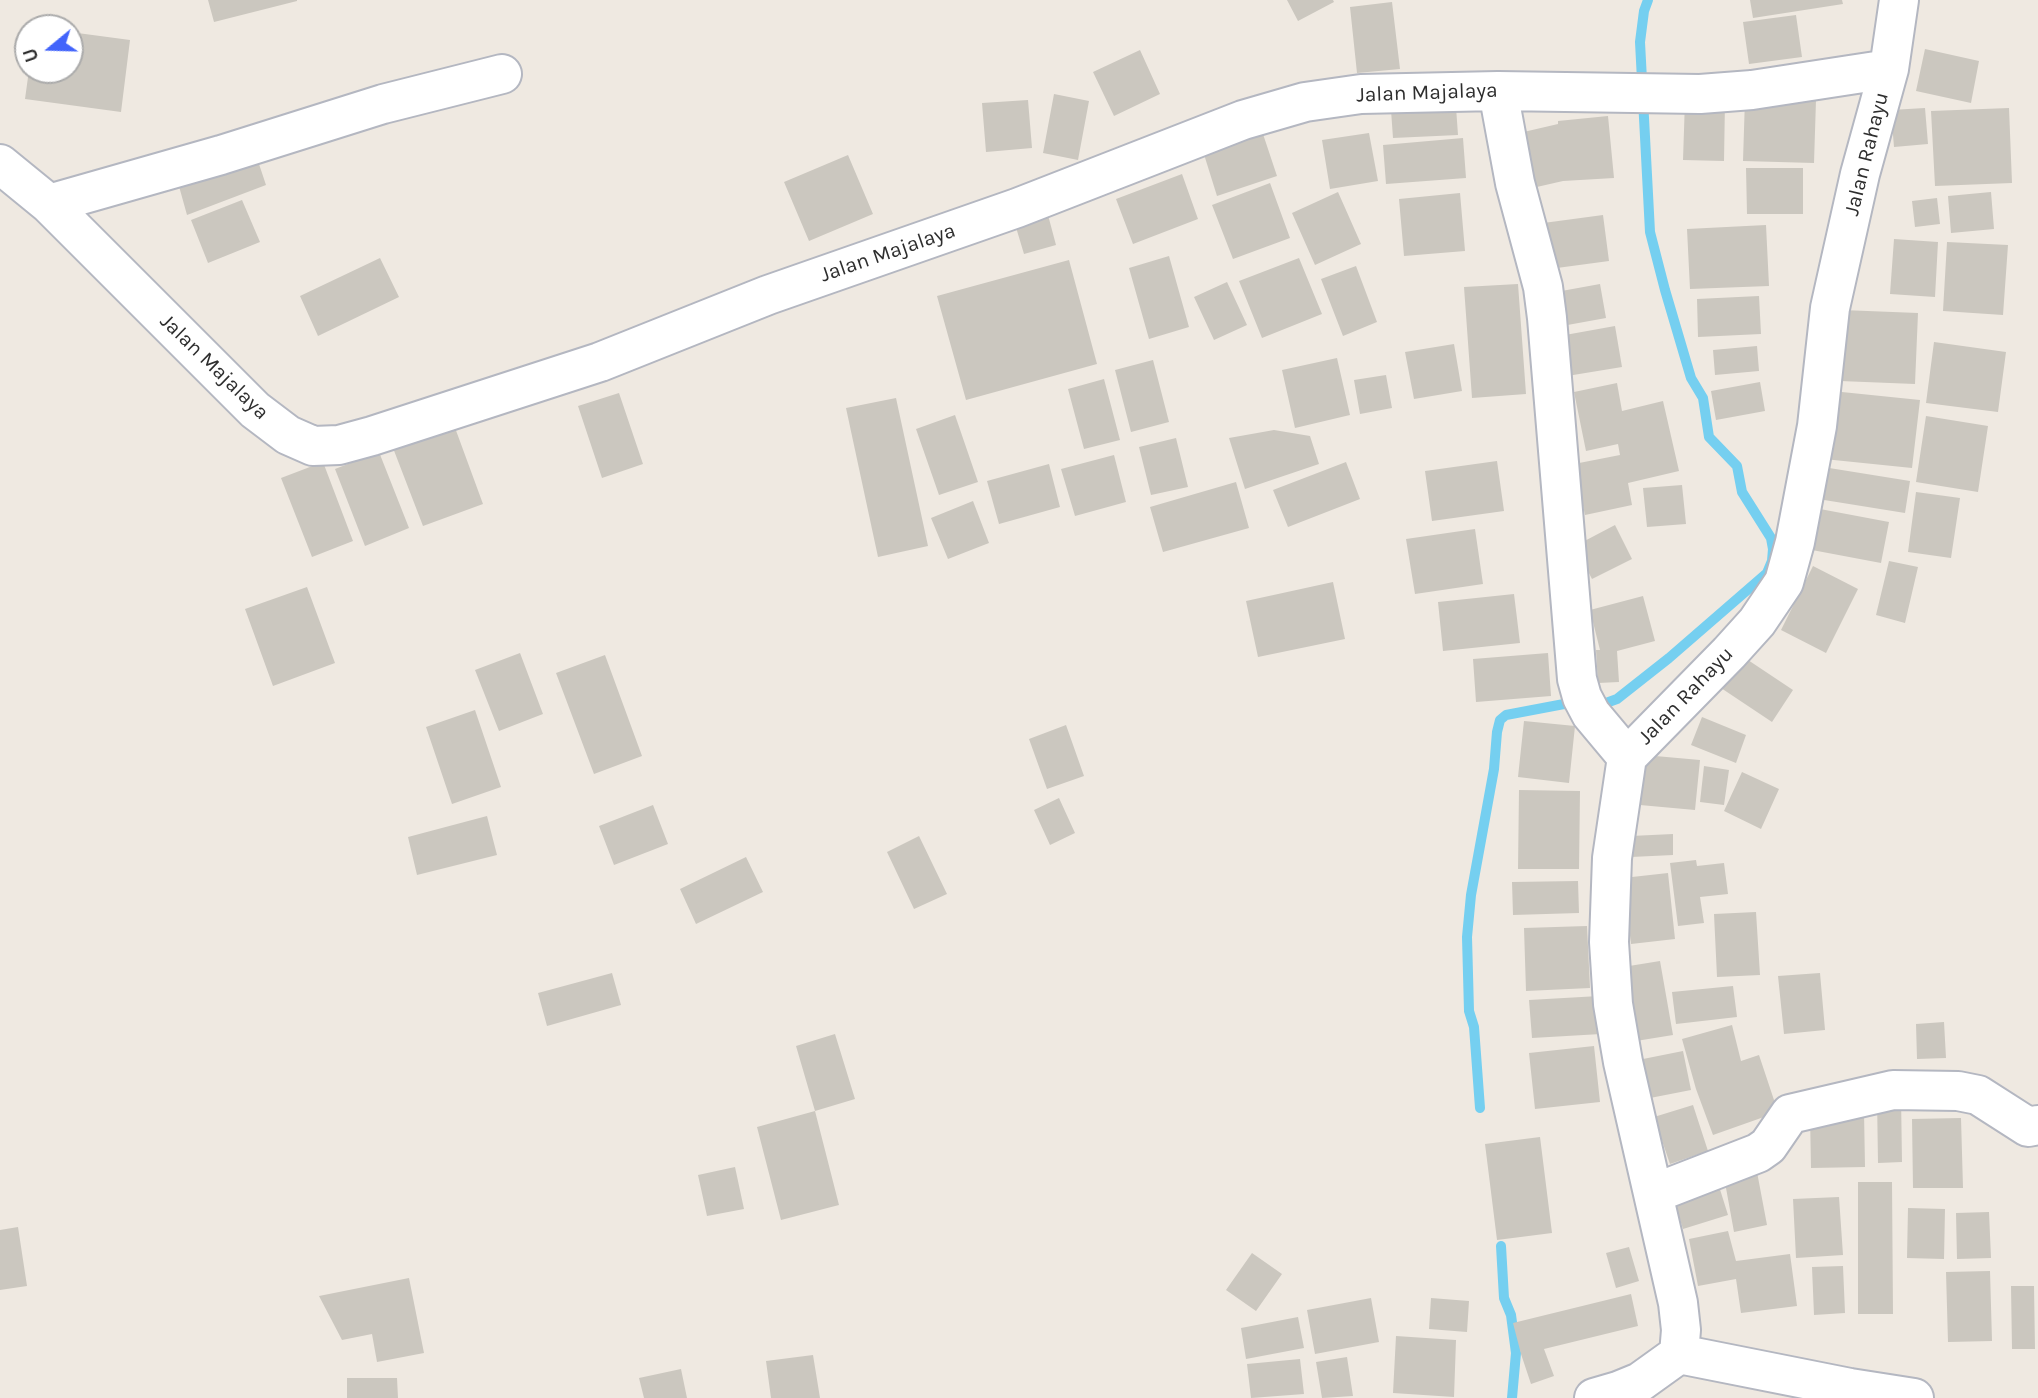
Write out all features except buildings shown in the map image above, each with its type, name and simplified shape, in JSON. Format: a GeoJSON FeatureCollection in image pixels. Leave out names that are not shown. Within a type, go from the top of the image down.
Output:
{"type":"FeatureCollection","features":[{"type":"Feature","properties":{"kind":"street","name":"Jalan Rahayu"},"geometry":{"type":"LineString","coordinates":[[1679,1354],[1681,1330],[1678,1303],[1623,1062],[1613,1004],[1610,954],[1612,858],[1627,757],[1757,622],[1784,582],[1795,542],[1817,426],[1830,308],[1860,174],[1889,69],[1899,0]]}},
{"type":"Feature","properties":{"kind":"street","name":"Jalan Majalaya"},"geometry":{"type":"LineString","coordinates":[[0,164],[49,204],[255,410],[288,435],[313,446],[339,445],[600,362],[768,295],[1017,208],[1243,120],[1305,102],[1361,94],[1497,91],[1700,94],[1752,90],[1889,69]]}},
{"type":"Feature","properties":{"kind":"street"},"geometry":{"type":"LineString","coordinates":[[49,204],[221,155],[383,104],[502,74]]}},
{"type":"Feature","properties":{"kind":"street"},"geometry":{"type":"LineString","coordinates":[[1497,91],[1548,318],[1577,679],[1586,705],[1627,757]]}},
{"type":"Feature","properties":{"kind":"street"},"geometry":{"type":"LineString","coordinates":[[1655,1193],[1758,1153],[1768,1146],[1790,1114],[1893,1090],[1958,1091],[1978,1096],[2028,1127],[2038,1125]]}},
{"type":"Feature","properties":{"kind":"street"},"geometry":{"type":"LineString","coordinates":[[1594,1398],[1640,1382],[1679,1354],[1914,1398]]}},
{"type":"Feature","properties":{"kind":"waterway"},"geometry":{"type":"LineString","coordinates":[[1595,707],[1617,699],[1767,573],[1773,549],[1771,538],[1742,492],[1737,466],[1709,437],[1703,398],[1691,378],[1650,232],[1640,42],[1648,0]]}},
{"type":"Feature","properties":{"kind":"waterway"},"geometry":{"type":"LineString","coordinates":[[1480,1108],[1474,1027],[1469,1011],[1467,937],[1471,895],[1494,769],[1497,732],[1500,720],[1506,715],[1564,704],[1575,705]]}},
{"type":"Feature","properties":{"kind":"waterway"},"geometry":{"type":"LineString","coordinates":[[1501,1246],[1504,1298],[1511,1315],[1516,1353],[1512,1398]]}}]}
